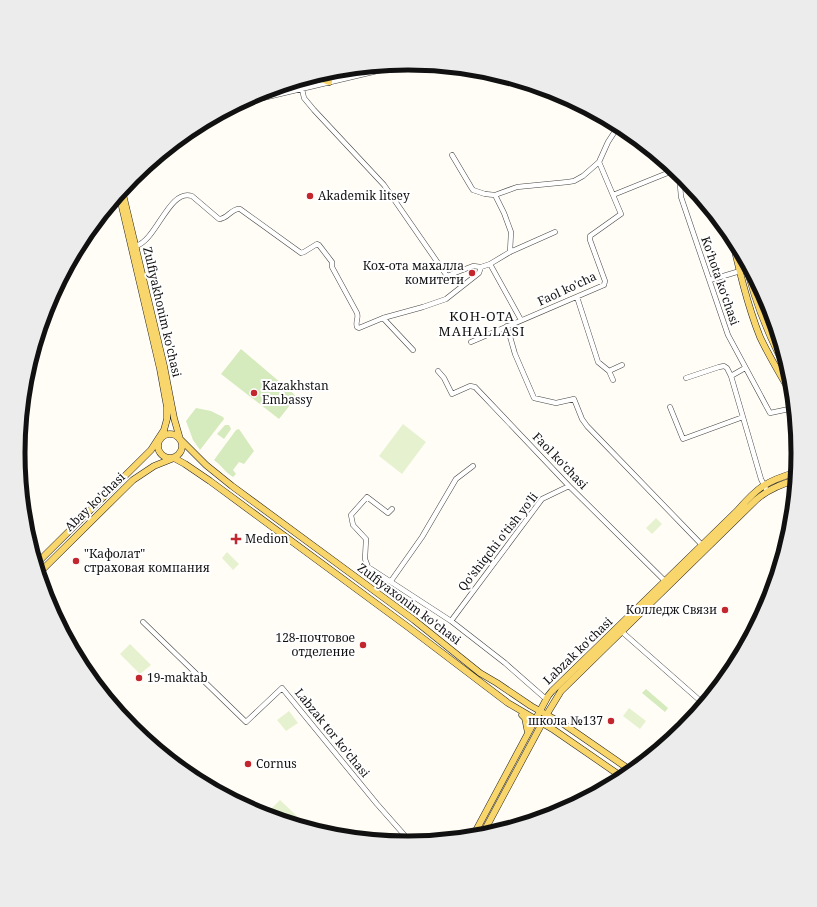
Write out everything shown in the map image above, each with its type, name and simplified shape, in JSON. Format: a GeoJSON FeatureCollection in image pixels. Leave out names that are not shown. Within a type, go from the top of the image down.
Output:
{"type":"FeatureCollection","features":[{"type":"Feature","properties":{"kind":"main road"},"geometry":{"type":"LineString","coordinates":[[323,80],[329,82]]}},
{"type":"Feature","properties":{"kind":"main road","name":"Zulfiyakhonim ko'chasi"},"geometry":{"type":"LineString","coordinates":[[124,197],[180,440]]}},
{"type":"Feature","properties":{"kind":"main road","name":"Zulfiyakhonim ko'chasi"},"geometry":{"type":"LineString","coordinates":[[121,200],[160,369],[167,407],[166,424],[159,440]]}},
{"type":"Feature","properties":{"kind":"main road"},"geometry":{"type":"LineString","coordinates":[[736,254],[748,302],[760,336],[773,363],[785,382]]}},
{"type":"Feature","properties":{"kind":"main road"},"geometry":{"type":"LineString","coordinates":[[750,279],[764,321],[780,357]]}},
{"type":"Feature","properties":{"kind":"main road"},"geometry":{"type":"LineString","coordinates":[[165,434],[178,436],[180,440],[182,443],[182,450],[174,458],[165,458],[157,448],[159,440],[165,434]]}},
{"type":"Feature","properties":{"kind":"main road","name":"Abay ko'chasi"},"geometry":{"type":"LineString","coordinates":[[40,560],[142,460],[159,440]]}},
{"type":"Feature","properties":{"kind":"main road","name":"Zulfiyaxonim ko'chasi"},"geometry":{"type":"LineString","coordinates":[[180,440],[206,465],[232,486],[414,620],[480,673],[583,736],[628,768]]}},
{"type":"Feature","properties":{"kind":"main road","name":"Abay ko'chasi"},"geometry":{"type":"LineString","coordinates":[[43,569],[133,480],[154,466],[174,458]]}},
{"type":"Feature","properties":{"kind":"main road","name":"Zulfiyaxonim ko'chasi"},"geometry":{"type":"LineString","coordinates":[[174,458],[232,497],[408,627],[514,708],[554,730],[618,775]]}},
{"type":"Feature","properties":{"kind":"main road","name":"Labzak ko'chasi"},"geometry":{"type":"LineString","coordinates":[[476,831],[540,710],[552,691],[756,500],[766,488],[780,477],[791,474]]}},
{"type":"Feature","properties":{"kind":"main road","name":"Labzak ko'chasi"},"geometry":{"type":"LineString","coordinates":[[485,830],[547,714],[562,691],[667,583],[702,544],[737,511],[753,493],[791,481]]}},
{"type":"Feature","properties":{"kind":"main road"},"geometry":{"type":"LineString","coordinates":[[68,533],[74,538]]}},
{"type":"Feature","properties":{"kind":"main road"},"geometry":{"type":"LineString","coordinates":[[514,708],[525,718],[528,733]]}},
{"type":"Feature","properties":{"kind":"street"},"geometry":{"type":"LineString","coordinates":[[266,97],[373,72]]}},
{"type":"Feature","properties":{"kind":"street"},"geometry":{"type":"LineString","coordinates":[[302,89],[304,98],[314,110],[384,185],[447,276],[473,266],[481,267],[490,264],[510,252],[555,232]]}},
{"type":"Feature","properties":{"kind":"street"},"geometry":{"type":"LineString","coordinates":[[452,155],[474,190],[485,194],[495,195],[517,187],[574,181],[583,176],[599,162],[608,142],[615,131]]}},
{"type":"Feature","properties":{"kind":"street","name":"Faol ko'cha"},"geometry":{"type":"LineString","coordinates":[[471,342],[605,284],[589,238],[592,233],[621,214],[599,162]]}},
{"type":"Feature","properties":{"kind":"street"},"geometry":{"type":"LineString","coordinates":[[613,195],[669,172]]}},
{"type":"Feature","properties":{"kind":"street","name":"Koʻhota koʻchasi"},"geometry":{"type":"LineString","coordinates":[[680,182],[681,197],[728,335],[770,413],[789,409]]}},
{"type":"Feature","properties":{"kind":"street"},"geometry":{"type":"LineString","coordinates":[[495,195],[504,213],[510,232],[510,252]]}},
{"type":"Feature","properties":{"kind":"street"},"geometry":{"type":"LineString","coordinates":[[136,246],[144,242],[180,196],[192,196],[219,219],[225,218],[235,210],[240,209],[264,228],[301,252],[304,252],[316,244],[319,245],[332,262],[332,267],[357,313],[357,327],[361,327],[383,318],[446,299],[479,273],[481,267]]}},
{"type":"Feature","properties":{"kind":"street"},"geometry":{"type":"LineString","coordinates":[[490,264],[521,320]]}},
{"type":"Feature","properties":{"kind":"street"},"geometry":{"type":"LineString","coordinates":[[710,280],[740,271]]}},
{"type":"Feature","properties":{"kind":"street"},"geometry":{"type":"LineString","coordinates":[[577,297],[598,362],[609,371],[613,380]]}},
{"type":"Feature","properties":{"kind":"street"},"geometry":{"type":"LineString","coordinates":[[383,318],[413,350]]}},
{"type":"Feature","properties":{"kind":"street"},"geometry":{"type":"LineString","coordinates":[[507,326],[515,354],[534,398],[556,403],[574,399],[582,419],[587,426],[702,544]]}},
{"type":"Feature","properties":{"kind":"street"},"geometry":{"type":"LineString","coordinates":[[609,371],[622,366]]}},
{"type":"Feature","properties":{"kind":"street"},"geometry":{"type":"LineString","coordinates":[[686,378],[724,366],[727,368],[731,376],[766,488]]}},
{"type":"Feature","properties":{"kind":"street"},"geometry":{"type":"LineString","coordinates":[[731,376],[745,368]]}},
{"type":"Feature","properties":{"kind":"street","name":"Faol ko'chasi"},"geometry":{"type":"LineString","coordinates":[[438,371],[444,378],[452,394],[470,386],[475,387],[569,486],[667,583]]}},
{"type":"Feature","properties":{"kind":"street"},"geometry":{"type":"LineString","coordinates":[[670,407],[683,438],[743,417]]}},
{"type":"Feature","properties":{"kind":"street"},"geometry":{"type":"LineString","coordinates":[[391,581],[422,537],[456,479],[473,466]]}},
{"type":"Feature","properties":{"kind":"street","name":"Qo'shiqchi o'tish yo'li"},"geometry":{"type":"LineString","coordinates":[[451,621],[542,498],[569,486]]}},
{"type":"Feature","properties":{"kind":"street"},"geometry":{"type":"LineString","coordinates":[[392,509],[388,513],[367,497],[351,515],[352,525],[366,539],[364,554],[366,564],[372,571],[391,581],[451,621],[505,663],[546,699]]}},
{"type":"Feature","properties":{"kind":"street","name":"Labzak tor ko'chasi"},"geometry":{"type":"LineString","coordinates":[[143,622],[246,722],[282,688],[377,804],[406,837]]}},
{"type":"Feature","properties":{"kind":"street"},"geometry":{"type":"LineString","coordinates":[[621,631],[701,701]]}},
{"type":"Feature","properties":{"kind":"green space"},"geometry":{"type":"Polygon","coordinates":[[[241,349],[295,395],[294,400],[279,419],[221,374],[241,349]]]}},
{"type":"Feature","properties":{"kind":"green space"},"geometry":{"type":"Polygon","coordinates":[[[196,408],[211,411],[224,419],[200,450],[193,440],[186,421],[196,408]]]}},
{"type":"Feature","properties":{"kind":"green space"},"geometry":{"type":"Polygon","coordinates":[[[403,424],[426,442],[402,474],[379,456],[403,424]]]}},
{"type":"Feature","properties":{"kind":"green space"},"geometry":{"type":"Polygon","coordinates":[[[225,425],[229,425],[231,429],[224,439],[217,434],[225,425]]]}},
{"type":"Feature","properties":{"kind":"green space"},"geometry":{"type":"Polygon","coordinates":[[[239,429],[254,451],[244,464],[239,462],[233,470],[236,474],[233,477],[214,460],[236,430],[239,429]]]}},
{"type":"Feature","properties":{"kind":"green space"},"geometry":{"type":"Polygon","coordinates":[[[656,518],[662,524],[652,534],[646,528],[656,518]]]}},
{"type":"Feature","properties":{"kind":"green space"},"geometry":{"type":"Polygon","coordinates":[[[227,552],[239,564],[233,570],[222,558],[227,552]]]}},
{"type":"Feature","properties":{"kind":"green space"},"geometry":{"type":"Polygon","coordinates":[[[130,644],[151,665],[140,674],[120,654],[130,644]]]}},
{"type":"Feature","properties":{"kind":"green space"},"geometry":{"type":"Polygon","coordinates":[[[646,689],[668,708],[665,712],[642,693],[646,689]]]}},
{"type":"Feature","properties":{"kind":"green space"},"geometry":{"type":"Polygon","coordinates":[[[629,708],[646,721],[640,729],[623,716],[629,708]]]}},
{"type":"Feature","properties":{"kind":"green space"},"geometry":{"type":"Polygon","coordinates":[[[289,711],[298,723],[286,731],[277,720],[289,711]]]}},
{"type":"Feature","properties":{"kind":"green space"},"geometry":{"type":"Polygon","coordinates":[[[280,800],[302,821],[285,817],[269,811],[280,800]]]}},
{"type":"Feature","properties":{"kind":"place","name":"Akademik litsey"},"geometry":{"type":"Point","coordinates":[310,196]}},
{"type":"Feature","properties":{"kind":"place","name":"Кох-ота махалла комитети"},"geometry":{"type":"Point","coordinates":[472,273]}},
{"type":"Feature","properties":{"kind":"place","name":"Kazakhstan Embassy"},"geometry":{"type":"Point","coordinates":[254,393]}},
{"type":"Feature","properties":{"kind":"place","name":"Medion"},"geometry":{"type":"Point","coordinates":[236,539]}},
{"type":"Feature","properties":{"kind":"place","name":"\"Кафолат\" страховая компания"},"geometry":{"type":"Point","coordinates":[76,561]}},
{"type":"Feature","properties":{"kind":"place","name":"Колледж Связи"},"geometry":{"type":"Point","coordinates":[725,610]}},
{"type":"Feature","properties":{"kind":"place","name":"128-почтовое отделение"},"geometry":{"type":"Point","coordinates":[363,645]}},
{"type":"Feature","properties":{"kind":"place","name":"19-maktab"},"geometry":{"type":"Point","coordinates":[139,678]}},
{"type":"Feature","properties":{"kind":"place","name":"школа №137"},"geometry":{"type":"Point","coordinates":[611,721]}},
{"type":"Feature","properties":{"kind":"place","name":"Cornus"},"geometry":{"type":"Point","coordinates":[248,764]}},
{"type":"Feature","properties":{"kind":"district","name":"KOH-OTA MAHALLASI"},"geometry":{"type":"Point","coordinates":[482,324]}}]}
